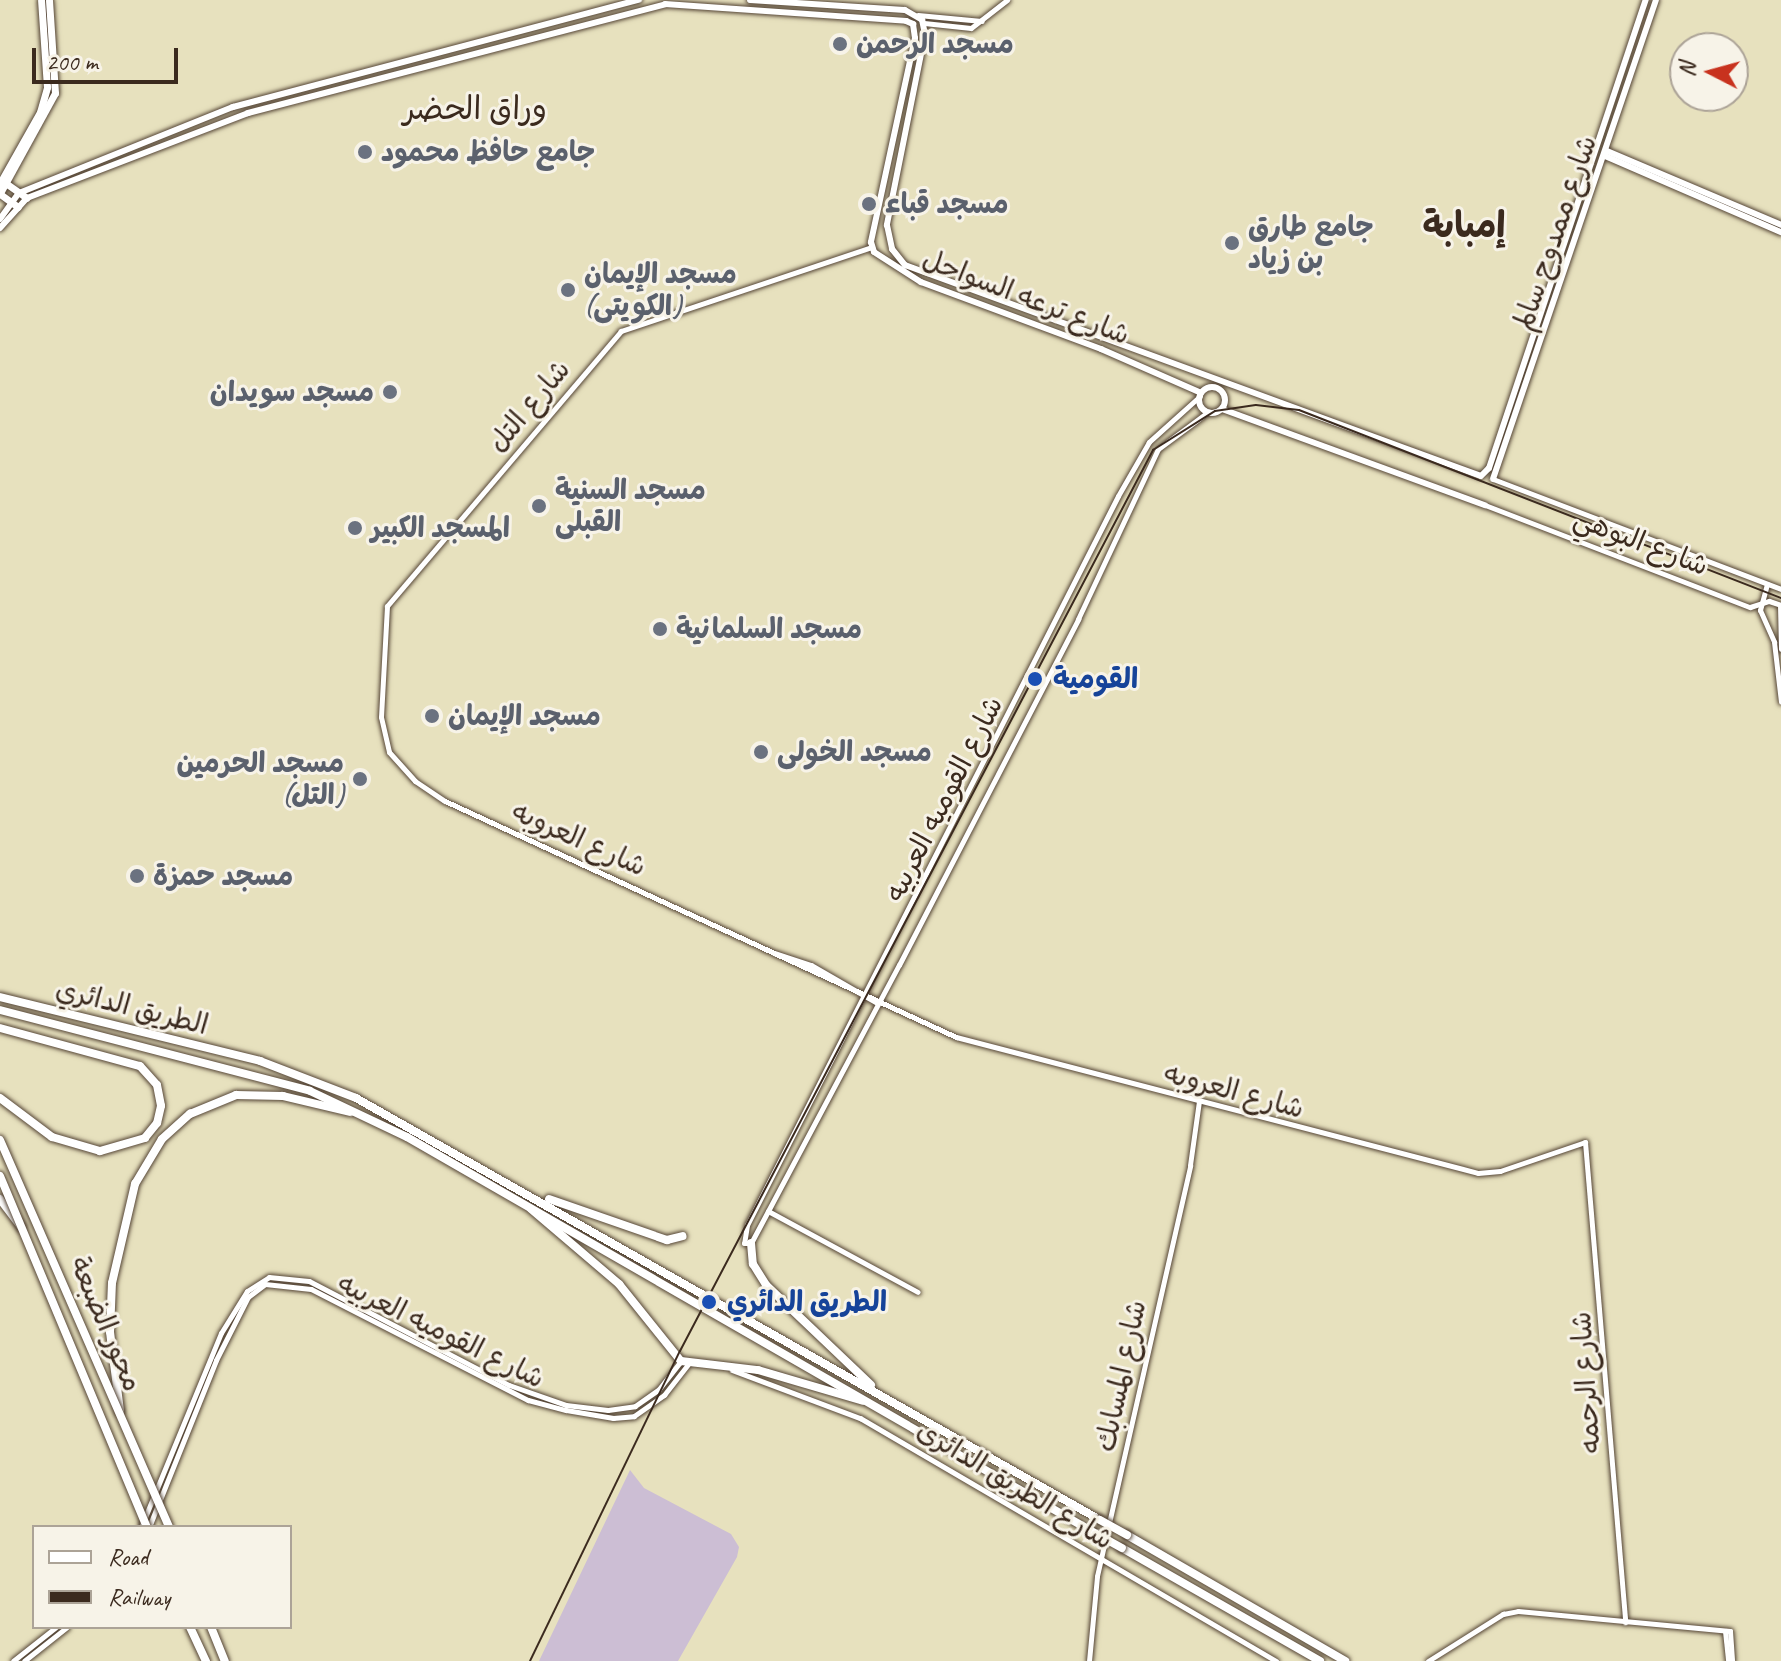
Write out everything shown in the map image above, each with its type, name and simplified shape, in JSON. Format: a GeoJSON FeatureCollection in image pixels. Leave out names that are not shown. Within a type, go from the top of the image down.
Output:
{"type":"FeatureCollection","features":[{"type":"Feature","properties":{"kind":"highway","name":"الطريق الدائري"},"geometry":{"type":"LineString","coordinates":[[0,997],[312,1078],[412,1125],[1345,1661]]}},
{"type":"Feature","properties":{"kind":"highway","name":"الطريق الدائري"},"geometry":{"type":"LineString","coordinates":[[0,1010],[248,1072],[310,1091],[357,1113],[523,1201],[1320,1661]]}},
{"type":"Feature","properties":{"kind":"highway"},"geometry":{"type":"LineString","coordinates":[[0,1028],[125,1062],[153,1078],[161,1106],[157,1123],[145,1138],[117,1150],[69,1145],[0,1098]]}},
{"type":"Feature","properties":{"kind":"highway"},"geometry":{"type":"LineString","coordinates":[[120,1411],[110,1332],[112,1283],[135,1184],[162,1139],[190,1114],[236,1095],[283,1096],[357,1113]]}},
{"type":"Feature","properties":{"kind":"highway","name":"محور الضبعة"},"geometry":{"type":"LineString","coordinates":[[0,1140],[168,1525]]}},
{"type":"Feature","properties":{"kind":"highway","name":"محور الضبعة"},"geometry":{"type":"LineString","coordinates":[[0,1176],[145,1525]]}},
{"type":"Feature","properties":{"kind":"highway"},"geometry":{"type":"LineString","coordinates":[[522,1189],[667,1240],[683,1236]]}},
{"type":"Feature","properties":{"kind":"highway"},"geometry":{"type":"LineString","coordinates":[[0,1199],[24,1230]]}},
{"type":"Feature","properties":{"kind":"highway"},"geometry":{"type":"LineString","coordinates":[[523,1201],[619,1284],[684,1363],[758,1370],[872,1402]]}},
{"type":"Feature","properties":{"kind":"highway"},"geometry":{"type":"LineString","coordinates":[[751,1243],[753,1264],[766,1285],[877,1391]]}},
{"type":"Feature","properties":{"kind":"highway"},"geometry":{"type":"LineString","coordinates":[[191,1629],[206,1661]]}},
{"type":"Feature","properties":{"kind":"highway"},"geometry":{"type":"LineString","coordinates":[[212,1629],[225,1661]]}},
{"type":"Feature","properties":{"kind":"main road"},"geometry":{"type":"LineString","coordinates":[[15,205],[0,194],[44,103],[48,70],[41,0]]}},
{"type":"Feature","properties":{"kind":"main road"},"geometry":{"type":"LineString","coordinates":[[3,183],[55,93],[49,0]]}},
{"type":"Feature","properties":{"kind":"main road"},"geometry":{"type":"LineString","coordinates":[[0,228],[23,195],[138,143],[262,99],[639,0]]}},
{"type":"Feature","properties":{"kind":"main road"},"geometry":{"type":"LineString","coordinates":[[750,0],[918,15],[924,23]]}},
{"type":"Feature","properties":{"kind":"main road","name":"شارع ممدوح سالم"},"geometry":{"type":"LineString","coordinates":[[1489,468],[1615,100],[1646,0]]}},
{"type":"Feature","properties":{"kind":"main road","name":"شارع ممدوح سالم"},"geometry":{"type":"LineString","coordinates":[[1493,479],[1656,0]]}},
{"type":"Feature","properties":{"kind":"main road"},"geometry":{"type":"LineString","coordinates":[[757,10],[758,1]]}},
{"type":"Feature","properties":{"kind":"main road"},"geometry":{"type":"LineString","coordinates":[[23,195],[248,113],[665,4],[906,21],[916,31],[872,247]]}},
{"type":"Feature","properties":{"kind":"main road"},"geometry":{"type":"LineString","coordinates":[[807,13],[808,4]]}},
{"type":"Feature","properties":{"kind":"main road","name":"شارع ترعه السواحل"},"geometry":{"type":"LineString","coordinates":[[924,23],[887,230],[901,261],[936,278],[1106,338],[1220,384],[1475,475],[1489,468]]}},
{"type":"Feature","properties":{"kind":"main road"},"geometry":{"type":"LineString","coordinates":[[1615,100],[1623,102]]}},
{"type":"Feature","properties":{"kind":"main road"},"geometry":{"type":"LineString","coordinates":[[138,143],[142,153]]}},
{"type":"Feature","properties":{"kind":"main road"},"geometry":{"type":"LineString","coordinates":[[1606,153],[1781,230]]}},
{"type":"Feature","properties":{"kind":"main road"},"geometry":{"type":"LineString","coordinates":[[3,183],[23,195]]}},
{"type":"Feature","properties":{"kind":"main road"},"geometry":{"type":"LineString","coordinates":[[0,219],[15,205]]}},
{"type":"Feature","properties":{"kind":"main road","name":"شارع ترعه السواحل"},"geometry":{"type":"LineString","coordinates":[[872,247],[898,270],[933,287],[1101,349],[1200,395]]}},
{"type":"Feature","properties":{"kind":"main road"},"geometry":{"type":"LineString","coordinates":[[933,287],[936,278]]}},
{"type":"Feature","properties":{"kind":"main road"},"geometry":{"type":"LineString","coordinates":[[1101,349],[1106,338]]}},
{"type":"Feature","properties":{"kind":"main road"},"geometry":{"type":"LineString","coordinates":[[1222,409],[1225,398],[1220,384],[1200,395],[1208,412],[1222,409],[1485,505]]}},
{"type":"Feature","properties":{"kind":"street"},"geometry":{"type":"LineString","coordinates":[[924,23],[971,28],[987,19],[1007,0]]}},
{"type":"Feature","properties":{"kind":"street"},"geometry":{"type":"LineString","coordinates":[[918,15],[987,19]]}},
{"type":"Feature","properties":{"kind":"street","name":"شارع التل"},"geometry":{"type":"LineString","coordinates":[[385,742],[381,697],[387,606],[621,331],[872,247]]}},
{"type":"Feature","properties":{"kind":"street","name":"شارع القوميه العربيه"},"geometry":{"type":"LineString","coordinates":[[1200,395],[1156,433],[1132,470],[742,1236],[744,1243],[751,1243],[1078,619],[1154,456],[1173,433],[1208,412]]}},
{"type":"Feature","properties":{"kind":"street","name":"شارع البوهي"},"geometry":{"type":"LineString","coordinates":[[1493,479],[1781,589]]}},
{"type":"Feature","properties":{"kind":"street","name":"شارع البوهي"},"geometry":{"type":"LineString","coordinates":[[1485,505],[1750,607],[1780,605]]}},
{"type":"Feature","properties":{"kind":"street"},"geometry":{"type":"LineString","coordinates":[[1767,584],[1759,605],[1775,647],[1781,702]]}},
{"type":"Feature","properties":{"kind":"street"},"geometry":{"type":"LineString","coordinates":[[1780,605],[1781,649]]}},
{"type":"Feature","properties":{"kind":"street","name":"شارع العروبه"},"geometry":{"type":"LineString","coordinates":[[385,742],[405,772],[445,801],[877,1004],[963,1040],[1478,1173],[1500,1171],[1585,1142]]}},
{"type":"Feature","properties":{"kind":"street","name":"شارع المسابك"},"geometry":{"type":"LineString","coordinates":[[1089,1661],[1101,1559],[1190,1165],[1199,1101]]}},
{"type":"Feature","properties":{"kind":"street","name":"شارع الرحمه"},"geometry":{"type":"LineString","coordinates":[[1585,1142],[1625,1622]]}},
{"type":"Feature","properties":{"kind":"street"},"geometry":{"type":"LineString","coordinates":[[768,1211],[918,1292]]}},
{"type":"Feature","properties":{"kind":"street","name":"شارع القوميه العربيه"},"geometry":{"type":"LineString","coordinates":[[147,1525],[199,1378],[240,1299],[278,1276],[309,1281],[464,1364],[535,1396],[566,1405],[608,1410],[635,1406],[659,1389],[684,1363]]}},
{"type":"Feature","properties":{"kind":"street","name":"شارع الطريق الدائرى"},"geometry":{"type":"LineString","coordinates":[[724,1367],[860,1418],[1276,1661]]}},
{"type":"Feature","properties":{"kind":"street"},"geometry":{"type":"LineString","coordinates":[[1428,1661],[1508,1612],[1728,1631],[1730,1661]]}},
{"type":"Feature","properties":{"kind":"street"},"geometry":{"type":"LineString","coordinates":[[13,1661],[53,1629]]}},
{"type":"Feature","properties":{"kind":"street"},"geometry":{"type":"LineString","coordinates":[[24,1661],[64,1629]]}},
{"type":"Feature","properties":{"kind":"shaded area"},"geometry":{"type":"Polygon","coordinates":[[[630,1470],[644,1488],[731,1534],[739,1547],[737,1557],[678,1661],[539,1661],[630,1470]]]}},
{"type":"Feature","properties":{"kind":"railway"},"geometry":{"type":"LineString","coordinates":[[530,1661],[680,1351],[1153,450],[1215,411],[1256,405],[1299,410],[1781,598]]}},
{"type":"Feature","properties":{"kind":"place","name":"مسجد الرحمن"},"geometry":{"type":"Point","coordinates":[840,44]}},
{"type":"Feature","properties":{"kind":"place","name":"جامع حافظ محمود"},"geometry":{"type":"Point","coordinates":[365,152]}},
{"type":"Feature","properties":{"kind":"place","name":"مسجد قباء"},"geometry":{"type":"Point","coordinates":[869,204]}},
{"type":"Feature","properties":{"kind":"place","name":"جامع طارق بن زياد"},"geometry":{"type":"Point","coordinates":[1232,243]}},
{"type":"Feature","properties":{"kind":"place","name":"مسجد الإيمان (الكويتى)"},"geometry":{"type":"Point","coordinates":[568,290]}},
{"type":"Feature","properties":{"kind":"place","name":"مسجد سويدان"},"geometry":{"type":"Point","coordinates":[390,392]}},
{"type":"Feature","properties":{"kind":"place","name":"مسجد السنية القبلى"},"geometry":{"type":"Point","coordinates":[539,506]}},
{"type":"Feature","properties":{"kind":"place","name":"المسجد الكبير"},"geometry":{"type":"Point","coordinates":[355,528]}},
{"type":"Feature","properties":{"kind":"place","name":"مسجد السلمانية"},"geometry":{"type":"Point","coordinates":[660,629]}},
{"type":"Feature","properties":{"kind":"place","name":"القومية"},"geometry":{"type":"Point","coordinates":[1035,679]}},
{"type":"Feature","properties":{"kind":"place","name":"مسجد الإيمان"},"geometry":{"type":"Point","coordinates":[432,716]}},
{"type":"Feature","properties":{"kind":"place","name":"مسجد الخولى"},"geometry":{"type":"Point","coordinates":[761,752]}},
{"type":"Feature","properties":{"kind":"place","name":"مسجد الحرمين (التل)"},"geometry":{"type":"Point","coordinates":[360,779]}},
{"type":"Feature","properties":{"kind":"place","name":"مسجد حمزة"},"geometry":{"type":"Point","coordinates":[137,876]}},
{"type":"Feature","properties":{"kind":"place","name":"الطريق الدائري"},"geometry":{"type":"Point","coordinates":[709,1302]}},
{"type":"Feature","properties":{"kind":"district","name":"وراق الحضر"},"geometry":{"type":"Point","coordinates":[475,109]}},
{"type":"Feature","properties":{"kind":"district","name":"إمبابة"},"geometry":{"type":"Point","coordinates":[1464,226]}}]}
